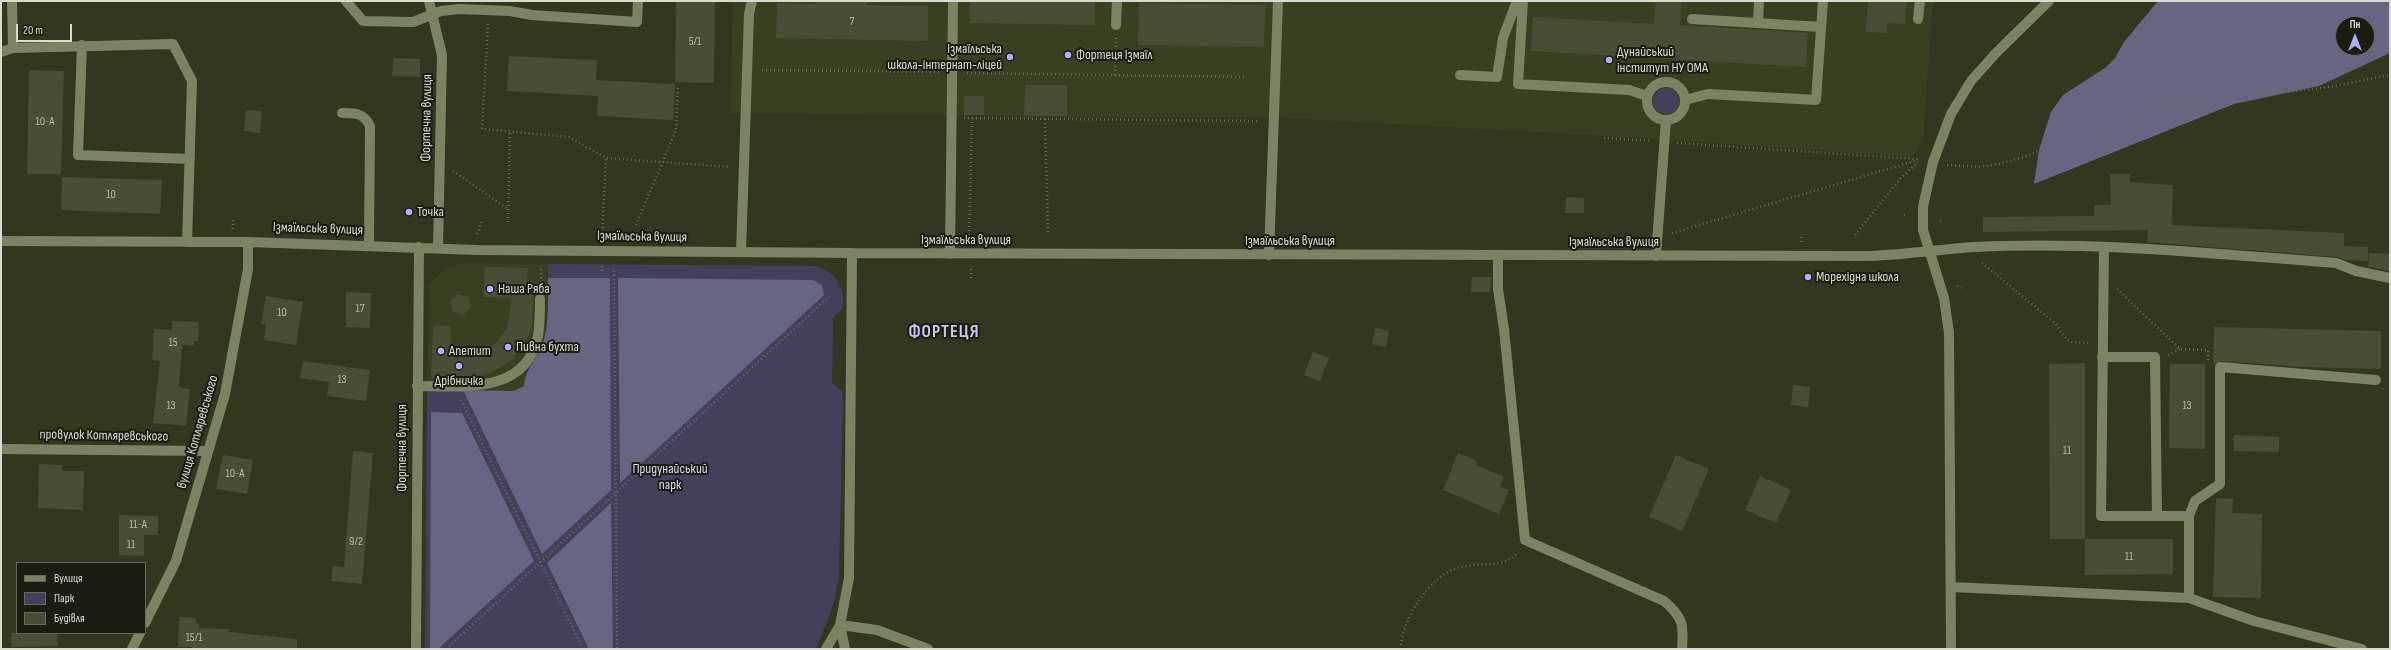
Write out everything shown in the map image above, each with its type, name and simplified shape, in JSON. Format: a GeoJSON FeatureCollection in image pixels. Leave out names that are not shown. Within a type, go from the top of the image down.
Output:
{"type":"FeatureCollection","features":[{"type":"Feature","properties":{"kind":"street"},"geometry":{"type":"LineString","coordinates":[[12,1],[13,48]]}},
{"type":"Feature","properties":{"kind":"street"},"geometry":{"type":"LineString","coordinates":[[346,1],[363,21],[403,23],[450,9],[510,11],[532,15],[638,22],[638,1]]}},
{"type":"Feature","properties":{"kind":"street","name":"Фортечна вулиця"},"geometry":{"type":"LineString","coordinates":[[429,1],[442,55],[438,248]]}},
{"type":"Feature","properties":{"kind":"street"},"geometry":{"type":"LineString","coordinates":[[741,252],[749,14],[752,1]]}},
{"type":"Feature","properties":{"kind":"street"},"geometry":{"type":"LineString","coordinates":[[950,254],[953,1]]}},
{"type":"Feature","properties":{"kind":"street"},"geometry":{"type":"LineString","coordinates":[[1116,25],[1117,1]]}},
{"type":"Feature","properties":{"kind":"street"},"geometry":{"type":"LineString","coordinates":[[1269,254],[1278,1]]}},
{"type":"Feature","properties":{"kind":"street"},"geometry":{"type":"LineString","coordinates":[[1460,75],[1497,77],[1503,38],[1517,1]]}},
{"type":"Feature","properties":{"kind":"street"},"geometry":{"type":"LineString","coordinates":[[1523,1],[1518,84],[1629,90],[1647,96]]}},
{"type":"Feature","properties":{"kind":"street"},"geometry":{"type":"LineString","coordinates":[[1758,23],[1759,1]]}},
{"type":"Feature","properties":{"kind":"street"},"geometry":{"type":"LineString","coordinates":[[1685,100],[1708,94],[1816,100],[1823,1]]}},
{"type":"Feature","properties":{"kind":"street"},"geometry":{"type":"LineString","coordinates":[[1918,19],[1920,1]]}},
{"type":"Feature","properties":{"kind":"street"},"geometry":{"type":"LineString","coordinates":[[1951,649],[1950,333],[1944,298],[1923,230],[1923,207],[1933,162],[1951,114],[1960,97],[1982,66],[2049,1]]}},
{"type":"Feature","properties":{"kind":"street"},"geometry":{"type":"LineString","coordinates":[[1692,19],[1821,27]]}},
{"type":"Feature","properties":{"kind":"street"},"geometry":{"type":"LineString","coordinates":[[1,52],[13,48],[82,45],[173,44],[192,81],[187,242]]}},
{"type":"Feature","properties":{"kind":"street"},"geometry":{"type":"LineString","coordinates":[[82,45],[78,155],[190,159]]}},
{"type":"Feature","properties":{"kind":"street"},"geometry":{"type":"LineString","coordinates":[[1665,82],[1671,82],[1680,89],[1685,100],[1684,106],[1677,116],[1666,120],[1660,119],[1651,112],[1648,107],[1647,96],[1654,86],[1665,82]]}},
{"type":"Feature","properties":{"kind":"street"},"geometry":{"type":"LineString","coordinates":[[342,113],[361,114],[370,126],[369,245]]}},
{"type":"Feature","properties":{"kind":"street"},"geometry":{"type":"LineString","coordinates":[[1656,256],[1666,120]]}},
{"type":"Feature","properties":{"kind":"street","name":"Ізмаїльська вулиця"},"geometry":{"type":"LineString","coordinates":[[1,241],[248,242],[438,248],[950,254],[1896,256],[1976,247],[2104,247],[2336,263],[2356,271],[2390,278]]}},
{"type":"Feature","properties":{"kind":"street","name":"вулиця Котляревського"},"geometry":{"type":"LineString","coordinates":[[146,620],[176,561],[207,451],[225,394],[248,269],[248,242]]}},
{"type":"Feature","properties":{"kind":"street","name":"Фортечна вулиця"},"geometry":{"type":"LineString","coordinates":[[416,649],[419,247]]}},
{"type":"Feature","properties":{"kind":"street"},"geometry":{"type":"LineString","coordinates":[[2104,247],[2101,516],[2189,516]]}},
{"type":"Feature","properties":{"kind":"street"},"geometry":{"type":"LineString","coordinates":[[826,649],[840,625],[847,594],[849,562],[852,253]]}},
{"type":"Feature","properties":{"kind":"street"},"geometry":{"type":"LineString","coordinates":[[1498,255],[1498,289],[1504,329],[1525,540],[1664,601],[1680,618],[1683,627],[1682,649]]}},
{"type":"Feature","properties":{"kind":"street"},"geometry":{"type":"LineString","coordinates":[[417,386],[489,384],[511,375],[520,367],[531,353],[538,337],[540,299]]}},
{"type":"Feature","properties":{"kind":"street"},"geometry":{"type":"LineString","coordinates":[[2102,357],[2155,357],[2157,516]]}},
{"type":"Feature","properties":{"kind":"street"},"geometry":{"type":"LineString","coordinates":[[2189,598],[2189,516],[2195,500],[2220,484],[2220,367],[2376,380]]}},
{"type":"Feature","properties":{"kind":"street","name":"провулок Котляревського"},"geometry":{"type":"LineString","coordinates":[[1,449],[207,451]]}},
{"type":"Feature","properties":{"kind":"street"},"geometry":{"type":"LineString","coordinates":[[1951,587],[2189,598],[2254,620],[2362,649]]}},
{"type":"Feature","properties":{"kind":"street"},"geometry":{"type":"LineString","coordinates":[[840,625],[845,649]]}},
{"type":"Feature","properties":{"kind":"street"},"geometry":{"type":"LineString","coordinates":[[840,625],[877,630],[928,649]]}},
{"type":"Feature","properties":{"kind":"street"},"geometry":{"type":"LineString","coordinates":[[132,649],[140,634]]}},
{"type":"Feature","properties":{"kind":"path"},"geometry":{"type":"LineString","coordinates":[[488,23],[482,129],[570,137],[606,158],[744,168]]}},
{"type":"Feature","properties":{"kind":"path"},"geometry":{"type":"LineString","coordinates":[[1115,75],[1116,25]]}},
{"type":"Feature","properties":{"kind":"path"},"geometry":{"type":"LineString","coordinates":[[747,70],[940,72]]}},
{"type":"Feature","properties":{"kind":"path"},"geometry":{"type":"LineString","coordinates":[[966,73],[1246,77]]}},
{"type":"Feature","properties":{"kind":"path"},"geometry":{"type":"LineString","coordinates":[[1944,165],[1978,167],[1999,164],[2024,157],[2071,137],[2112,134],[2123,128],[2141,113],[2163,104],[2324,88],[2390,75]]}},
{"type":"Feature","properties":{"kind":"path"},"geometry":{"type":"LineString","coordinates":[[636,225],[676,130],[678,86]]}},
{"type":"Feature","properties":{"kind":"path"},"geometry":{"type":"LineString","coordinates":[[952,118],[1274,121]]}},
{"type":"Feature","properties":{"kind":"path"},"geometry":{"type":"LineString","coordinates":[[969,239],[972,118]]}},
{"type":"Feature","properties":{"kind":"path"},"geometry":{"type":"LineString","coordinates":[[1045,119],[1048,232]]}},
{"type":"Feature","properties":{"kind":"path"},"geometry":{"type":"LineString","coordinates":[[508,222],[510,132]]}},
{"type":"Feature","properties":{"kind":"path"},"geometry":{"type":"LineString","coordinates":[[1604,138],[1652,141]]}},
{"type":"Feature","properties":{"kind":"path"},"geometry":{"type":"LineString","coordinates":[[1674,143],[1922,160]]}},
{"type":"Feature","properties":{"kind":"path"},"geometry":{"type":"LineString","coordinates":[[602,236],[606,158]]}},
{"type":"Feature","properties":{"kind":"path"},"geometry":{"type":"LineString","coordinates":[[1670,233],[1922,160]]}},
{"type":"Feature","properties":{"kind":"path"},"geometry":{"type":"LineString","coordinates":[[1855,235],[1900,178],[1922,160]]}},
{"type":"Feature","properties":{"kind":"path"},"geometry":{"type":"LineString","coordinates":[[452,170],[508,209]]}},
{"type":"Feature","properties":{"kind":"path"},"geometry":{"type":"LineString","coordinates":[[233,220],[233,229]]}},
{"type":"Feature","properties":{"kind":"path"},"geometry":{"type":"LineString","coordinates":[[477,234],[482,221]]}},
{"type":"Feature","properties":{"kind":"path"},"geometry":{"type":"LineString","coordinates":[[1801,235],[1801,243]]}},
{"type":"Feature","properties":{"kind":"path"},"geometry":{"type":"LineString","coordinates":[[1982,263],[2056,324],[2067,340],[2072,342],[2102,343]]}},
{"type":"Feature","properties":{"kind":"path"},"geometry":{"type":"LineString","coordinates":[[602,264],[602,271]]}},
{"type":"Feature","properties":{"kind":"path"},"geometry":{"type":"LineString","coordinates":[[540,299],[542,266]]}},
{"type":"Feature","properties":{"kind":"path"},"geometry":{"type":"LineString","coordinates":[[971,267],[971,278]]}},
{"type":"Feature","properties":{"kind":"path"},"geometry":{"type":"LineString","coordinates":[[614,271],[617,649]]}},
{"type":"Feature","properties":{"kind":"path"},"geometry":{"type":"LineString","coordinates":[[2104,276],[2180,349],[2208,350],[2208,367],[2220,367]]}},
{"type":"Feature","properties":{"kind":"path"},"geometry":{"type":"LineString","coordinates":[[1957,286],[1961,288]]}},
{"type":"Feature","properties":{"kind":"path"},"geometry":{"type":"LineString","coordinates":[[446,649],[831,295]]}},
{"type":"Feature","properties":{"kind":"path"},"geometry":{"type":"LineString","coordinates":[[457,386],[457,390],[582,649]]}},
{"type":"Feature","properties":{"kind":"path"},"geometry":{"type":"LineString","coordinates":[[1400,649],[1409,620],[1427,590],[1436,579],[1461,567],[1504,562],[1513,558],[1520,551],[1525,540]]}},
{"type":"Feature","properties":{"kind":"shaded area"},"geometry":{"type":"Polygon","coordinates":[[[733,1],[1933,1],[1923,142],[1912,157],[1660,139],[1285,118],[730,113],[733,1]]]}},
{"type":"Feature","properties":{"kind":"shaded area"},"geometry":{"type":"Polygon","coordinates":[[[2158,1],[2390,1],[2390,53],[2319,86],[2234,104],[2034,184],[2039,150],[2051,112],[2063,95],[2105,68],[2115,58],[2124,42],[2158,1]]]}},
{"type":"Feature","properties":{"kind":"shaded area"},"geometry":{"type":"Polygon","coordinates":[[[465,263],[548,264],[545,339],[534,362],[525,372],[524,386],[514,391],[427,390],[430,287],[434,279],[448,267],[465,263]]]}},
{"type":"Feature","properties":{"kind":"shaded area"},"geometry":{"type":"Polygon","coordinates":[[[548,278],[610,278],[611,490],[542,554],[463,390],[514,391],[524,386],[527,373],[542,346],[546,332],[548,317],[548,278]]]}},
{"type":"Feature","properties":{"kind":"shaded area"},"geometry":{"type":"Polygon","coordinates":[[[618,278],[813,280],[822,285],[824,295],[620,483],[618,278]]]}},
{"type":"Feature","properties":{"kind":"shaded area"},"geometry":{"type":"Polygon","coordinates":[[[431,412],[462,413],[534,561],[438,649],[430,649],[431,412]]]}},
{"type":"Feature","properties":{"kind":"shaded area"},"geometry":{"type":"Polygon","coordinates":[[[611,503],[613,649],[589,649],[547,563],[611,503]]]}},
{"type":"Feature","properties":{"kind":"green space"},"geometry":{"type":"Polygon","coordinates":[[[1666,88],[1675,92],[1679,101],[1675,110],[1666,114],[1657,110],[1653,101],[1657,92],[1666,88]]]}},
{"type":"Feature","properties":{"kind":"green space","name":"Придунайський парк"},"geometry":{"type":"Polygon","coordinates":[[[548,264],[814,266],[833,275],[841,288],[843,295],[842,309],[833,318],[832,383],[843,392],[839,576],[833,606],[816,649],[425,649],[427,390],[514,391],[524,386],[527,373],[542,346],[546,330],[548,264]]]}},
{"type":"Feature","properties":{"kind":"building"},"geometry":{"type":"Polygon","coordinates":[[[676,1],[715,1],[714,83],[675,82],[676,1]]]}},
{"type":"Feature","properties":{"kind":"building"},"geometry":{"type":"Polygon","coordinates":[[[816,1],[867,1],[867,5],[928,6],[928,41],[776,38],[777,3],[816,4],[816,1]]]}},
{"type":"Feature","properties":{"kind":"building"},"geometry":{"type":"Polygon","coordinates":[[[970,1],[1095,1],[1095,25],[970,23],[970,1]]]}},
{"type":"Feature","properties":{"kind":"building"},"geometry":{"type":"Polygon","coordinates":[[[1656,1],[1681,1],[1680,25],[1808,33],[1806,67],[1531,51],[1533,17],[1654,24],[1656,1]]]}},
{"type":"Feature","properties":{"kind":"building"},"geometry":{"type":"Polygon","coordinates":[[[1868,1],[1907,1],[1905,24],[1887,23],[1887,33],[1866,32],[1868,1]]]}},
{"type":"Feature","properties":{"kind":"building"},"geometry":{"type":"Polygon","coordinates":[[[1139,3],[1265,5],[1264,47],[1138,45],[1139,3]]]}},
{"type":"Feature","properties":{"kind":"building"},"geometry":{"type":"Polygon","coordinates":[[[509,56],[597,60],[596,80],[675,84],[673,120],[597,116],[598,96],[507,91],[509,56]]]}},
{"type":"Feature","properties":{"kind":"building"},"geometry":{"type":"Polygon","coordinates":[[[393,58],[420,59],[420,77],[392,76],[393,58]]]}},
{"type":"Feature","properties":{"kind":"building"},"geometry":{"type":"Polygon","coordinates":[[[29,70],[64,71],[61,174],[27,174],[29,70]]]}},
{"type":"Feature","properties":{"kind":"building"},"geometry":{"type":"Polygon","coordinates":[[[1025,85],[1067,85],[1067,116],[1024,116],[1025,85]]]}},
{"type":"Feature","properties":{"kind":"building"},"geometry":{"type":"Polygon","coordinates":[[[964,96],[984,96],[984,115],[964,115],[964,96]]]}},
{"type":"Feature","properties":{"kind":"building"},"geometry":{"type":"Polygon","coordinates":[[[246,110],[262,111],[260,133],[244,131],[246,110]]]}},
{"type":"Feature","properties":{"kind":"building"},"geometry":{"type":"Polygon","coordinates":[[[2110,174],[2130,174],[2130,182],[2173,185],[2172,225],[2344,233],[2344,246],[2368,247],[2368,261],[2346,260],[2337,257],[2147,242],[2148,230],[1983,232],[1983,217],[2094,216],[2094,205],[2111,205],[2110,174]]]}},
{"type":"Feature","properties":{"kind":"building"},"geometry":{"type":"Polygon","coordinates":[[[62,177],[162,180],[160,214],[61,210],[62,177]]]}},
{"type":"Feature","properties":{"kind":"building"},"geometry":{"type":"Polygon","coordinates":[[[1566,197],[1584,198],[1584,213],[1565,213],[1566,197]]]}},
{"type":"Feature","properties":{"kind":"building"},"geometry":{"type":"Polygon","coordinates":[[[2369,253],[2390,254],[2390,271],[2368,267],[2369,253]]]}},
{"type":"Feature","properties":{"kind":"building"},"geometry":{"type":"Polygon","coordinates":[[[485,267],[528,268],[527,282],[534,282],[532,324],[528,337],[513,359],[490,373],[477,376],[431,377],[433,326],[451,326],[450,355],[471,355],[489,349],[496,343],[507,328],[512,298],[483,297],[485,267]]]}},
{"type":"Feature","properties":{"kind":"building"},"geometry":{"type":"Polygon","coordinates":[[[1472,277],[1491,277],[1490,292],[1471,292],[1472,277]]]}},
{"type":"Feature","properties":{"kind":"building"},"geometry":{"type":"Polygon","coordinates":[[[346,292],[371,293],[370,328],[346,327],[346,292]]]}},
{"type":"Feature","properties":{"kind":"building"},"geometry":{"type":"Polygon","coordinates":[[[458,294],[468,297],[471,307],[463,315],[453,312],[450,301],[458,294]]]}},
{"type":"Feature","properties":{"kind":"building"},"geometry":{"type":"Polygon","coordinates":[[[266,296],[303,302],[296,345],[264,340],[266,325],[261,324],[266,296]]]}},
{"type":"Feature","properties":{"kind":"building"},"geometry":{"type":"Polygon","coordinates":[[[172,321],[199,322],[198,341],[194,341],[193,346],[182,345],[179,387],[190,389],[186,426],[153,423],[160,361],[152,360],[154,329],[172,330],[172,321]]]}},
{"type":"Feature","properties":{"kind":"building"},"geometry":{"type":"Polygon","coordinates":[[[2214,327],[2381,331],[2381,369],[2302,367],[2221,361],[2213,365],[2214,327]]]}},
{"type":"Feature","properties":{"kind":"building"},"geometry":{"type":"Polygon","coordinates":[[[1375,328],[1389,331],[1386,347],[1372,344],[1375,328]]]}},
{"type":"Feature","properties":{"kind":"building"},"geometry":{"type":"Polygon","coordinates":[[[1313,352],[1329,358],[1320,381],[1304,375],[1313,352]]]}},
{"type":"Feature","properties":{"kind":"building"},"geometry":{"type":"Polygon","coordinates":[[[303,361],[370,370],[366,401],[327,396],[329,382],[300,378],[303,361]]]}},
{"type":"Feature","properties":{"kind":"building"},"geometry":{"type":"Polygon","coordinates":[[[2085,363],[2085,539],[2050,539],[2049,364],[2085,363]]]}},
{"type":"Feature","properties":{"kind":"building"},"geometry":{"type":"Polygon","coordinates":[[[2170,364],[2205,364],[2205,449],[2169,448],[2170,364]]]}},
{"type":"Feature","properties":{"kind":"building"},"geometry":{"type":"Polygon","coordinates":[[[1793,385],[1810,387],[1808,407],[1791,405],[1793,385]]]}},
{"type":"Feature","properties":{"kind":"building"},"geometry":{"type":"Polygon","coordinates":[[[2234,435],[2279,437],[2279,452],[2234,451],[2234,435]]]}},
{"type":"Feature","properties":{"kind":"building"},"geometry":{"type":"Polygon","coordinates":[[[353,451],[373,453],[362,584],[331,581],[333,566],[344,567],[353,451]]]}},
{"type":"Feature","properties":{"kind":"building"},"geometry":{"type":"Polygon","coordinates":[[[1458,453],[1477,461],[1476,465],[1504,477],[1500,487],[1509,490],[1499,514],[1443,490],[1458,453]]]}},
{"type":"Feature","properties":{"kind":"building"},"geometry":{"type":"Polygon","coordinates":[[[223,455],[253,460],[247,494],[216,489],[223,455]]]}},
{"type":"Feature","properties":{"kind":"building"},"geometry":{"type":"Polygon","coordinates":[[[1676,455],[1709,469],[1682,531],[1649,517],[1676,455]]]}},
{"type":"Feature","properties":{"kind":"building"},"geometry":{"type":"Polygon","coordinates":[[[39,464],[62,465],[62,471],[84,471],[83,510],[38,508],[39,464]]]}},
{"type":"Feature","properties":{"kind":"building"},"geometry":{"type":"Polygon","coordinates":[[[1760,476],[1791,490],[1776,523],[1745,510],[1760,476]]]}},
{"type":"Feature","properties":{"kind":"building"},"geometry":{"type":"Polygon","coordinates":[[[2216,498],[2233,499],[2232,513],[2262,514],[2261,598],[2213,597],[2216,498]]]}},
{"type":"Feature","properties":{"kind":"building"},"geometry":{"type":"Polygon","coordinates":[[[119,515],[158,516],[158,535],[144,535],[144,556],[119,555],[119,515]]]}},
{"type":"Feature","properties":{"kind":"building"},"geometry":{"type":"Polygon","coordinates":[[[2085,539],[2173,539],[2173,574],[2085,575],[2085,539]]]}},
{"type":"Feature","properties":{"kind":"building"},"geometry":{"type":"Polygon","coordinates":[[[179,617],[196,618],[196,623],[199,623],[199,628],[229,629],[229,632],[297,639],[297,649],[192,649],[192,647],[178,647],[179,617]]]}},
{"type":"Feature","properties":{"kind":"building"},"geometry":{"type":"Polygon","coordinates":[[[11,633],[57,634],[58,646],[11,647],[11,633]]]}},
{"type":"Feature","properties":{"kind":"place","name":"Фортеця Ізмаїл"},"geometry":{"type":"Point","coordinates":[1068,55]}},
{"type":"Feature","properties":{"kind":"place","name":"Ізмаїльська школа-інтернат-ліцей"},"geometry":{"type":"Point","coordinates":[1010,57]}},
{"type":"Feature","properties":{"kind":"place","name":"Дунайський інститут НУ ОМА"},"geometry":{"type":"Point","coordinates":[1609,60]}},
{"type":"Feature","properties":{"kind":"place","name":"Точка"},"geometry":{"type":"Point","coordinates":[409,212]}},
{"type":"Feature","properties":{"kind":"place","name":"Морехідна школа"},"geometry":{"type":"Point","coordinates":[1808,277]}},
{"type":"Feature","properties":{"kind":"place","name":"Наша Ряба"},"geometry":{"type":"Point","coordinates":[490,289]}},
{"type":"Feature","properties":{"kind":"place","name":"Пивна бухта"},"geometry":{"type":"Point","coordinates":[508,347]}},
{"type":"Feature","properties":{"kind":"place","name":"Апетит"},"geometry":{"type":"Point","coordinates":[441,351]}},
{"type":"Feature","properties":{"kind":"place","name":"Дрібничка"},"geometry":{"type":"Point","coordinates":[459,366]}},
{"type":"Feature","properties":{"kind":"district","name":"ФОРТЕЦЯ"},"geometry":{"type":"Point","coordinates":[944,332]}}]}
